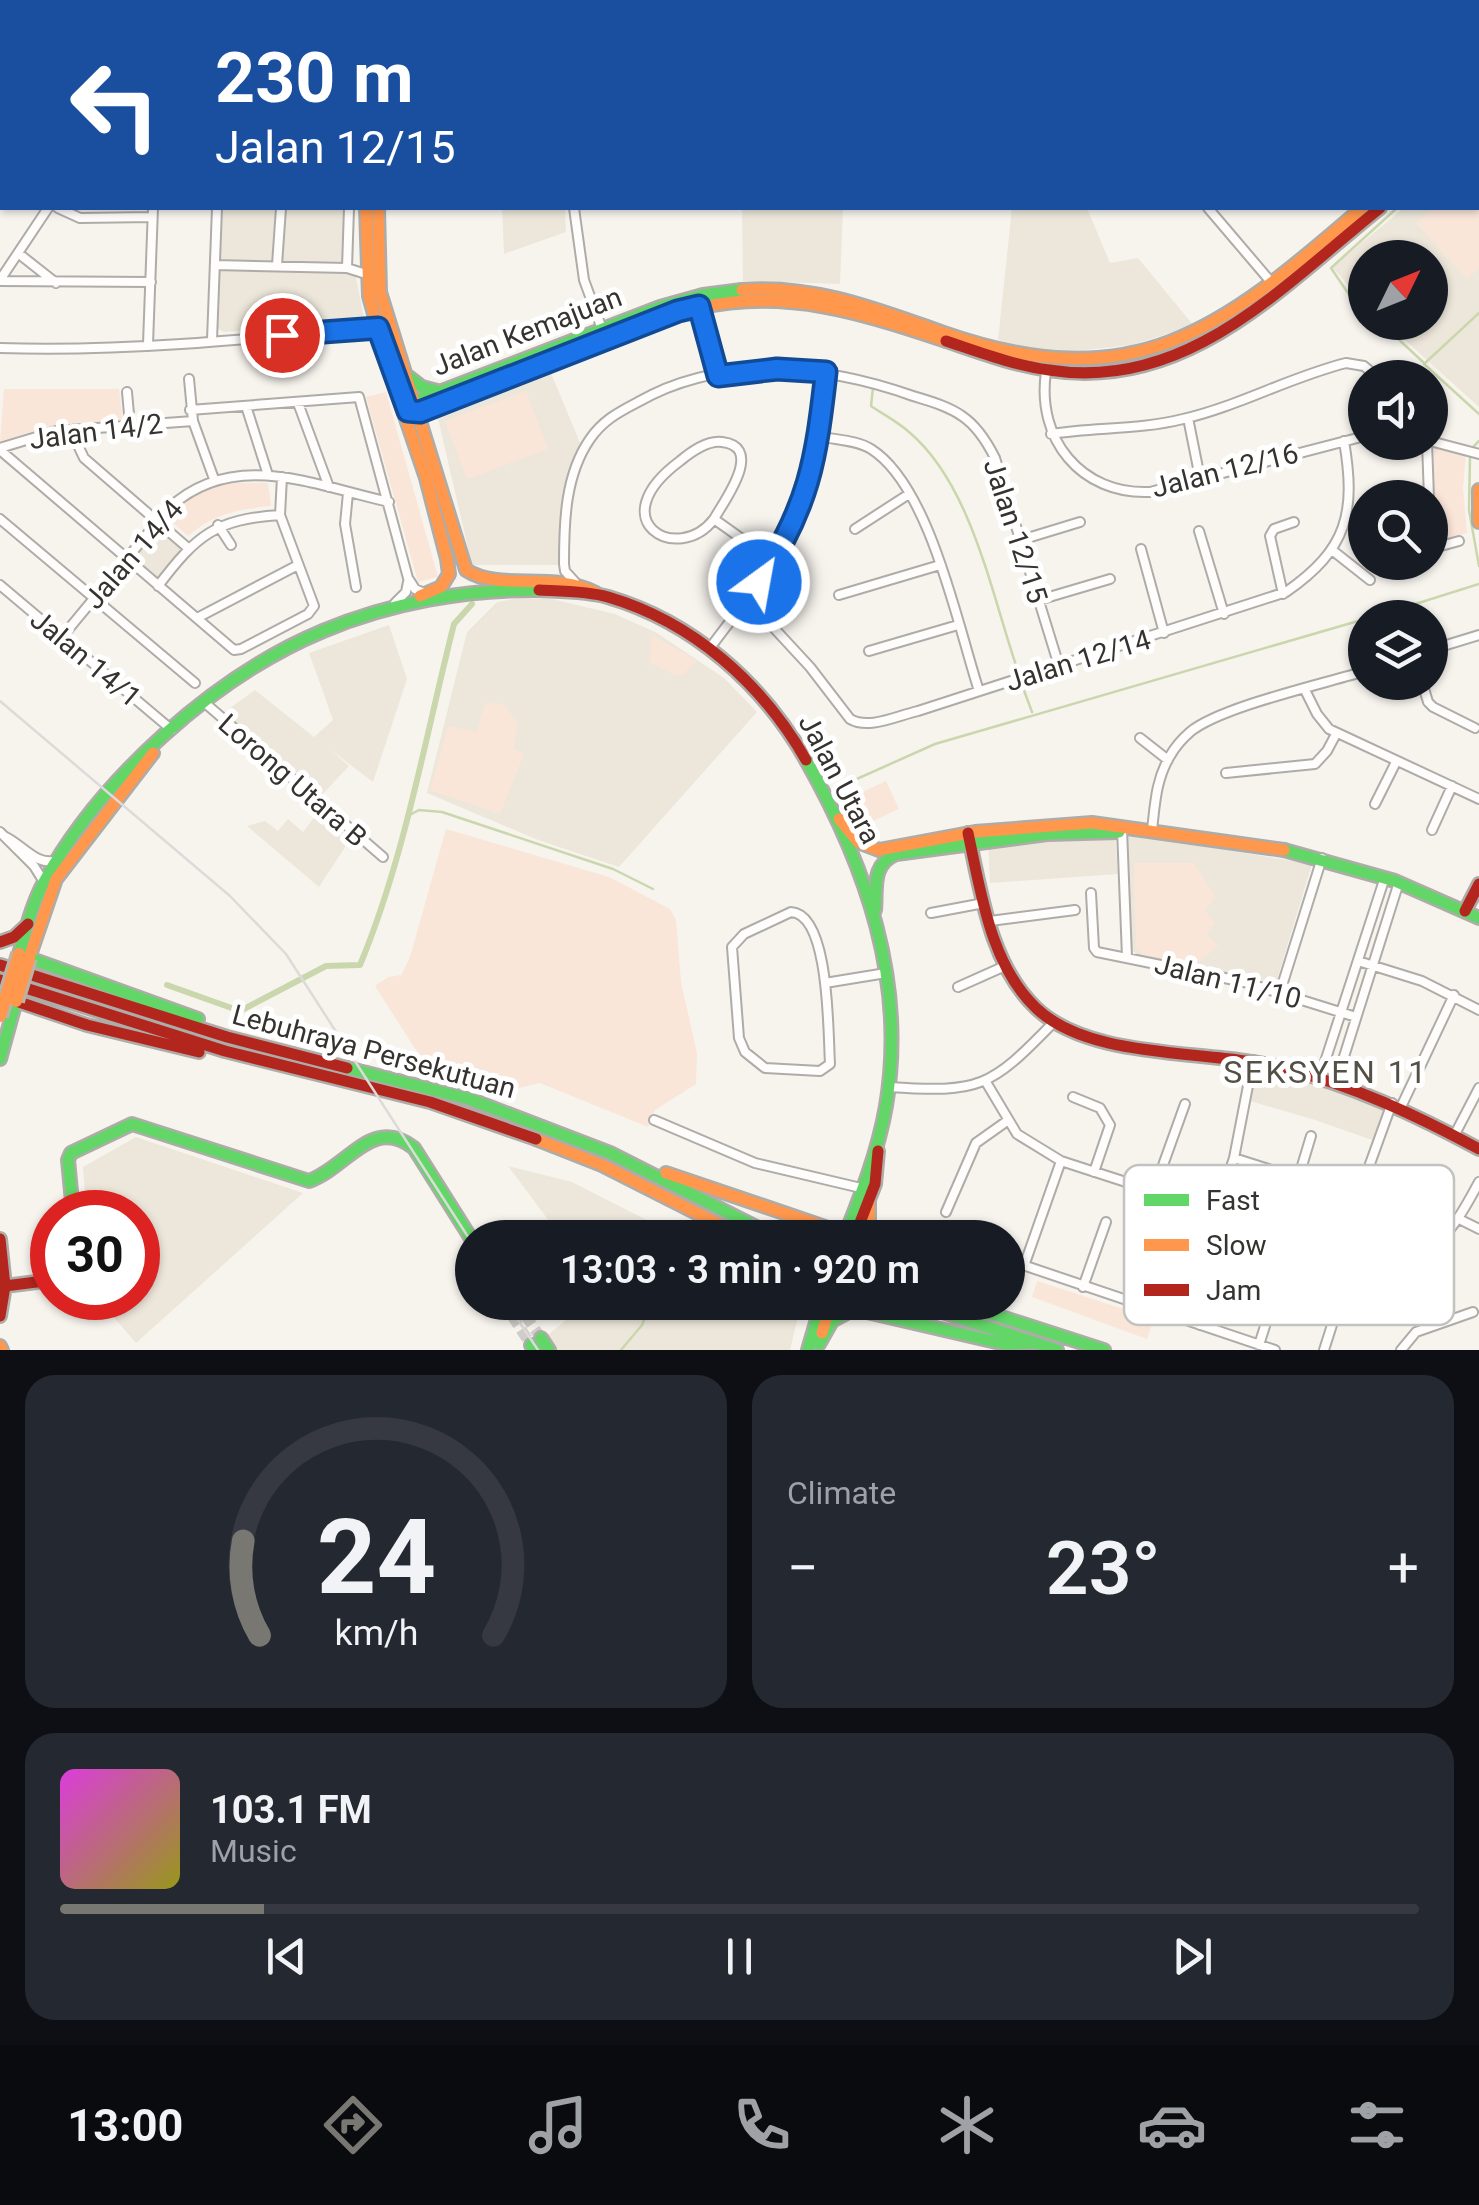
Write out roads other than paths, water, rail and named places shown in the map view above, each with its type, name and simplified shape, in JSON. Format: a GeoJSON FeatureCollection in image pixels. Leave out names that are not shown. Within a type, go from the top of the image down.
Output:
{"type":"FeatureCollection","features":[{"type":"Feature","properties":{"kind":"main road"},"geometry":{"type":"LineString","coordinates":[[366,210],[366,274],[378,328],[426,478],[450,569],[445,584],[366,615]]}},
{"type":"Feature","properties":{"kind":"main road"},"geometry":{"type":"LineString","coordinates":[[378,210],[380,292],[466,570],[478,579],[534,577],[575,582],[598,594]]}},
{"type":"Feature","properties":{"kind":"main road","name":"Jalan Kemajuan"},"geometry":{"type":"LineString","coordinates":[[415,408],[696,301],[774,288],[858,300],[986,348],[1032,358],[1076,362],[1120,358],[1162,348],[1225,319],[1360,210]]}},
{"type":"Feature","properties":{"kind":"main road","name":"Jalan Kemajuan"},"geometry":{"type":"LineString","coordinates":[[415,408],[441,392],[498,376],[673,300],[821,304],[858,312],[1046,372],[1112,372],[1152,365],[1180,356],[1224,333],[1378,210]]}},
{"type":"Feature","properties":{"kind":"main road"},"geometry":{"type":"LineString","coordinates":[[1271,282],[1278,287],[1286,285]]}},
{"type":"Feature","properties":{"kind":"main road"},"geometry":{"type":"LineString","coordinates":[[386,356],[415,408],[426,478]]}},
{"type":"Feature","properties":{"kind":"main road"},"geometry":{"type":"LineString","coordinates":[[407,375],[422,387],[441,392]]}},
{"type":"Feature","properties":{"kind":"main road"},"geometry":{"type":"LineString","coordinates":[[1479,490],[1479,522]]}},
{"type":"Feature","properties":{"kind":"main road","name":"Jalan Utara"},"geometry":{"type":"LineString","coordinates":[[24,956],[28,924],[44,882],[99,804],[137,762],[205,703],[297,644],[366,615],[495,590],[536,588],[598,594],[665,619],[710,648],[775,712],[811,765],[834,812],[875,914],[886,973],[891,1041],[880,1159],[852,1220]]}},
{"type":"Feature","properties":{"kind":"main road","name":"Jalan Utara"},"geometry":{"type":"LineString","coordinates":[[24,956],[56,879],[98,821],[152,758],[155,748]]}},
{"type":"Feature","properties":{"kind":"main road"},"geometry":{"type":"LineString","coordinates":[[834,812],[860,844],[879,851],[969,837],[1124,829],[1278,846],[1392,879],[1479,918]]}},
{"type":"Feature","properties":{"kind":"main road"},"geometry":{"type":"LineString","coordinates":[[969,837],[984,903],[1005,966],[1053,1023],[1115,1043],[1252,1060],[1320,1077],[1397,1105],[1479,1149]]}},
{"type":"Feature","properties":{"kind":"main road"},"geometry":{"type":"LineString","coordinates":[[875,914],[876,873],[886,857],[969,837]]}},
{"type":"Feature","properties":{"kind":"main road"},"geometry":{"type":"LineString","coordinates":[[1465,911],[1479,884]]}},
{"type":"Feature","properties":{"kind":"main road"},"geometry":{"type":"LineString","coordinates":[[0,942],[28,924]]}},
{"type":"Feature","properties":{"kind":"main road"},"geometry":{"type":"LineString","coordinates":[[16,1001],[117,1033],[206,1054],[226,1044],[203,1021],[24,956]]}},
{"type":"Feature","properties":{"kind":"main road"},"geometry":{"type":"LineString","coordinates":[[0,1059],[24,956]]}},
{"type":"Feature","properties":{"kind":"main road"},"geometry":{"type":"LineString","coordinates":[[0,1016],[24,956]]}},
{"type":"Feature","properties":{"kind":"main road","name":"Lebuhraya Persekutuan"},"geometry":{"type":"LineString","coordinates":[[0,965],[226,1044],[470,1099],[570,1136],[743,1220]]}},
{"type":"Feature","properties":{"kind":"main road","name":"Lebuhraya Persekutuan"},"geometry":{"type":"LineString","coordinates":[[0,980],[430,1102],[574,1152],[710,1220]]}},
{"type":"Feature","properties":{"kind":"main road"},"geometry":{"type":"LineString","coordinates":[[71,1190],[68,1160],[74,1150],[135,1123],[315,1180],[377,1136],[400,1136],[414,1148],[459,1220]]}},
{"type":"Feature","properties":{"kind":"main road"},"geometry":{"type":"LineString","coordinates":[[651,1173],[669,1173],[805,1220]]}},
{"type":"Feature","properties":{"kind":"main road"},"geometry":{"type":"LineString","coordinates":[[646,1188],[693,1220]]}},
{"type":"Feature","properties":{"kind":"main road"},"geometry":{"type":"LineString","coordinates":[[865,1194],[868,1220]]}},
{"type":"Feature","properties":{"kind":"main road","name":"Jalan Utara"},"geometry":{"type":"LineString","coordinates":[[858,1220],[865,1194]]}},
{"type":"Feature","properties":{"kind":"main road"},"geometry":{"type":"LineString","coordinates":[[0,1239],[5,1286],[0,1316]]}},
{"type":"Feature","properties":{"kind":"main road"},"geometry":{"type":"LineString","coordinates":[[5,1286],[30,1283]]}},
{"type":"Feature","properties":{"kind":"main road"},"geometry":{"type":"LineString","coordinates":[[815,1348],[832,1321],[854,1309],[1005,1344],[1034,1336]]}},
{"type":"Feature","properties":{"kind":"main road"},"geometry":{"type":"LineString","coordinates":[[815,1348],[819,1320]]}},
{"type":"Feature","properties":{"kind":"main road"},"geometry":{"type":"LineString","coordinates":[[815,1348],[825,1320]]}},
{"type":"Feature","properties":{"kind":"main road"},"geometry":{"type":"LineString","coordinates":[[977,1320],[1104,1350]]}},
{"type":"Feature","properties":{"kind":"main road"},"geometry":{"type":"LineString","coordinates":[[997,1320],[1034,1336]]}},
{"type":"Feature","properties":{"kind":"main road"},"geometry":{"type":"LineString","coordinates":[[1012,1320],[1056,1350]]}},
{"type":"Feature","properties":{"kind":"street"},"geometry":{"type":"LineString","coordinates":[[0,280],[47,210]]}},
{"type":"Feature","properties":{"kind":"street"},"geometry":{"type":"LineString","coordinates":[[62,210],[80,218],[152,212],[148,344]]}},
{"type":"Feature","properties":{"kind":"street"},"geometry":{"type":"LineString","coordinates":[[212,340],[217,210]]}},
{"type":"Feature","properties":{"kind":"street"},"geometry":{"type":"LineString","coordinates":[[278,266],[281,210]]}},
{"type":"Feature","properties":{"kind":"street"},"geometry":{"type":"LineString","coordinates":[[346,268],[350,210]]}},
{"type":"Feature","properties":{"kind":"street"},"geometry":{"type":"LineString","coordinates":[[574,210],[582,269],[602,329]]}},
{"type":"Feature","properties":{"kind":"street"},"geometry":{"type":"LineString","coordinates":[[1210,210],[1271,282]]}},
{"type":"Feature","properties":{"kind":"street"},"geometry":{"type":"LineString","coordinates":[[18,253],[56,283]]}},
{"type":"Feature","properties":{"kind":"street"},"geometry":{"type":"LineString","coordinates":[[347,254],[357,258],[366,254]]}},
{"type":"Feature","properties":{"kind":"street"},"geometry":{"type":"LineString","coordinates":[[216,266],[346,268],[366,274]]}},
{"type":"Feature","properties":{"kind":"street"},"geometry":{"type":"LineString","coordinates":[[0,280],[151,282]]}},
{"type":"Feature","properties":{"kind":"street"},"geometry":{"type":"LineString","coordinates":[[696,301],[718,376]]}},
{"type":"Feature","properties":{"kind":"street"},"geometry":{"type":"LineString","coordinates":[[0,348],[44,350],[378,328]]}},
{"type":"Feature","properties":{"kind":"street"},"geometry":{"type":"LineString","coordinates":[[1046,372],[1044,404],[1051,434],[1139,428],[1188,418],[1348,365]]}},
{"type":"Feature","properties":{"kind":"street","name":"Jalan 12/15"},"geometry":{"type":"LineString","coordinates":[[575,582],[564,564],[566,512],[574,472],[592,436],[614,414],[680,382],[777,369],[826,372],[881,384],[953,410],[972,424],[995,458],[1059,666]]}},
{"type":"Feature","properties":{"kind":"street"},"geometry":{"type":"LineString","coordinates":[[710,648],[773,561],[798,516],[819,436],[826,372]]}},
{"type":"Feature","properties":{"kind":"street","name":"Jalan 14/2"},"geometry":{"type":"LineString","coordinates":[[189,379],[192,415],[214,479]]}},
{"type":"Feature","properties":{"kind":"street"},"geometry":{"type":"LineString","coordinates":[[127,392],[130,425]]}},
{"type":"Feature","properties":{"kind":"street"},"geometry":{"type":"LineString","coordinates":[[192,415],[246,406],[361,398],[408,578],[426,594]]}},
{"type":"Feature","properties":{"kind":"street"},"geometry":{"type":"LineString","coordinates":[[298,403],[329,487]]}},
{"type":"Feature","properties":{"kind":"street"},"geometry":{"type":"LineString","coordinates":[[246,406],[268,475]]}},
{"type":"Feature","properties":{"kind":"street","name":"Jalan 14/2"},"geometry":{"type":"LineString","coordinates":[[0,449],[39,433],[192,415]]}},
{"type":"Feature","properties":{"kind":"street"},"geometry":{"type":"LineString","coordinates":[[1188,418],[1200,478]]}},
{"type":"Feature","properties":{"kind":"street"},"geometry":{"type":"LineString","coordinates":[[75,429],[84,458],[188,548]]}},
{"type":"Feature","properties":{"kind":"street","name":"Jalan 12/16"},"geometry":{"type":"LineString","coordinates":[[1051,434],[1080,472],[1120,491],[1150,492],[1348,439]]}},
{"type":"Feature","properties":{"kind":"street"},"geometry":{"type":"LineString","coordinates":[[819,436],[876,452],[909,494],[922,516],[940,565],[979,692]]}},
{"type":"Feature","properties":{"kind":"street","name":"Jalan 12/14"},"geometry":{"type":"LineString","coordinates":[[744,604],[773,627],[842,712],[859,724],[918,711],[1283,594],[1308,576],[1332,550],[1350,509],[1351,480],[1344,440]]}},
{"type":"Feature","properties":{"kind":"street"},"geometry":{"type":"LineString","coordinates":[[721,442],[733,445],[742,467],[714,519],[698,535],[681,540],[652,527],[645,520],[642,507],[660,476],[700,448],[721,442]]}},
{"type":"Feature","properties":{"kind":"street"},"geometry":{"type":"LineString","coordinates":[[1448,447],[1479,454]]}},
{"type":"Feature","properties":{"kind":"street"},"geometry":{"type":"LineString","coordinates":[[0,449],[230,648],[241,649],[308,614],[314,606],[280,516],[282,478]]}},
{"type":"Feature","properties":{"kind":"street","name":"Jalan 14/4"},"geometry":{"type":"LineString","coordinates":[[62,637],[183,495],[214,479],[238,474],[268,475],[389,502]]}},
{"type":"Feature","properties":{"kind":"street"},"geometry":{"type":"LineString","coordinates":[[348,493],[344,524],[356,587]]}},
{"type":"Feature","properties":{"kind":"street"},"geometry":{"type":"LineString","coordinates":[[855,529],[909,494]]}},
{"type":"Feature","properties":{"kind":"street"},"geometry":{"type":"LineString","coordinates":[[158,586],[188,548],[218,525],[248,517],[280,516]]}},
{"type":"Feature","properties":{"kind":"street"},"geometry":{"type":"LineString","coordinates":[[714,519],[773,561]]}},
{"type":"Feature","properties":{"kind":"street"},"geometry":{"type":"LineString","coordinates":[[0,520],[195,683]]}},
{"type":"Feature","properties":{"kind":"street"},"geometry":{"type":"LineString","coordinates":[[1021,540],[1080,522]]}},
{"type":"Feature","properties":{"kind":"street"},"geometry":{"type":"LineString","coordinates":[[1283,594],[1270,536],[1274,529],[1294,522]]}},
{"type":"Feature","properties":{"kind":"street"},"geometry":{"type":"LineString","coordinates":[[218,525],[231,545]]}},
{"type":"Feature","properties":{"kind":"street"},"geometry":{"type":"LineString","coordinates":[[1200,532],[1224,614]]}},
{"type":"Feature","properties":{"kind":"street"},"geometry":{"type":"LineString","coordinates":[[1448,544],[1460,540]]}},
{"type":"Feature","properties":{"kind":"street"},"geometry":{"type":"LineString","coordinates":[[1140,549],[1164,633]]}},
{"type":"Feature","properties":{"kind":"street"},"geometry":{"type":"LineString","coordinates":[[1332,550],[1348,563]]}},
{"type":"Feature","properties":{"kind":"street"},"geometry":{"type":"LineString","coordinates":[[197,618],[298,565]]}},
{"type":"Feature","properties":{"kind":"street"},"geometry":{"type":"LineString","coordinates":[[838,595],[940,565]]}},
{"type":"Feature","properties":{"kind":"street"},"geometry":{"type":"LineString","coordinates":[[396,603],[406,592],[408,578]]}},
{"type":"Feature","properties":{"kind":"street"},"geometry":{"type":"LineString","coordinates":[[1039,600],[1110,579]]}},
{"type":"Feature","properties":{"kind":"street","name":"Jalan 14/1"},"geometry":{"type":"LineString","coordinates":[[0,585],[172,730]]}},
{"type":"Feature","properties":{"kind":"street"},"geometry":{"type":"LineString","coordinates":[[869,652],[958,625]]}},
{"type":"Feature","properties":{"kind":"street"},"geometry":{"type":"LineString","coordinates":[[1448,644],[1479,635]]}},
{"type":"Feature","properties":{"kind":"street"},"geometry":{"type":"LineString","coordinates":[[1152,830],[1157,786],[1168,760],[1189,732],[1256,704],[1348,677]]}},
{"type":"Feature","properties":{"kind":"street"},"geometry":{"type":"LineString","coordinates":[[1305,690],[1317,714],[1336,734],[1479,799]]}},
{"type":"Feature","properties":{"kind":"street"},"geometry":{"type":"LineString","coordinates":[[1427,700],[1433,707],[1475,728]]}},
{"type":"Feature","properties":{"kind":"street","name":"Lorong Utara B"},"geometry":{"type":"LineString","coordinates":[[205,703],[383,857]]}},
{"type":"Feature","properties":{"kind":"street"},"geometry":{"type":"LineString","coordinates":[[1226,773],[1315,764],[1336,734]]}},
{"type":"Feature","properties":{"kind":"street"},"geometry":{"type":"LineString","coordinates":[[1140,738],[1168,760]]}},
{"type":"Feature","properties":{"kind":"street"},"geometry":{"type":"LineString","coordinates":[[1375,804],[1396,762]]}},
{"type":"Feature","properties":{"kind":"street"},"geometry":{"type":"LineString","coordinates":[[1432,830],[1452,786]]}},
{"type":"Feature","properties":{"kind":"street"},"geometry":{"type":"LineString","coordinates":[[1124,829],[1127,957]]}},
{"type":"Feature","properties":{"kind":"street"},"geometry":{"type":"LineString","coordinates":[[1,833],[38,860],[58,860]]}},
{"type":"Feature","properties":{"kind":"street"},"geometry":{"type":"LineString","coordinates":[[1,833],[34,866],[44,882]]}},
{"type":"Feature","properties":{"kind":"street"},"geometry":{"type":"LineString","coordinates":[[1280,992],[1322,857]]}},
{"type":"Feature","properties":{"kind":"street"},"geometry":{"type":"LineString","coordinates":[[1320,1077],[1358,961],[1392,879]]}},
{"type":"Feature","properties":{"kind":"street"},"geometry":{"type":"LineString","coordinates":[[1336,1082],[1373,966],[1392,879]]}},
{"type":"Feature","properties":{"kind":"street","name":"Jalan 11/10"},"geometry":{"type":"LineString","coordinates":[[1091,893],[1094,948],[1098,952],[1280,992],[1356,1018]]}},
{"type":"Feature","properties":{"kind":"street"},"geometry":{"type":"LineString","coordinates":[[931,912],[984,903]]}},
{"type":"Feature","properties":{"kind":"street"},"geometry":{"type":"LineString","coordinates":[[990,921],[1076,910]]}},
{"type":"Feature","properties":{"kind":"street"},"geometry":{"type":"LineString","coordinates":[[792,912],[800,912],[816,933],[826,982],[829,1066],[820,1071],[766,1068],[752,1061],[739,1038],[732,986],[730,959],[738,938],[792,912]]}},
{"type":"Feature","properties":{"kind":"street"},"geometry":{"type":"LineString","coordinates":[[1358,961],[1422,981],[1479,1010]]}},
{"type":"Feature","properties":{"kind":"street"},"geometry":{"type":"LineString","coordinates":[[958,987],[1005,966]]}},
{"type":"Feature","properties":{"kind":"street"},"geometry":{"type":"LineString","coordinates":[[826,982],[886,973]]}},
{"type":"Feature","properties":{"kind":"street"},"geometry":{"type":"LineString","coordinates":[[1370,1165],[1454,995]]}},
{"type":"Feature","properties":{"kind":"street"},"geometry":{"type":"LineString","coordinates":[[889,1087],[940,1090],[986,1082],[1005,1070],[1053,1023]]}},
{"type":"Feature","properties":{"kind":"street"},"geometry":{"type":"LineString","coordinates":[[1232,1165],[1252,1060]]}},
{"type":"Feature","properties":{"kind":"street"},"geometry":{"type":"LineString","coordinates":[[986,1082],[1017,1134],[1060,1161],[1124,1183]]}},
{"type":"Feature","properties":{"kind":"street"},"geometry":{"type":"LineString","coordinates":[[1454,1136],[1479,1088]]}},
{"type":"Feature","properties":{"kind":"street"},"geometry":{"type":"LineString","coordinates":[[1073,1097],[1100,1108],[1110,1126],[1094,1172]]}},
{"type":"Feature","properties":{"kind":"street"},"geometry":{"type":"LineString","coordinates":[[1163,1165],[1185,1104]]}},
{"type":"Feature","properties":{"kind":"street"},"geometry":{"type":"LineString","coordinates":[[654,1120],[755,1163],[865,1194]]}},
{"type":"Feature","properties":{"kind":"street"},"geometry":{"type":"LineString","coordinates":[[946,1212],[976,1143],[1007,1120]]}},
{"type":"Feature","properties":{"kind":"street"},"geometry":{"type":"LineString","coordinates":[[1302,1165],[1310,1136]]}},
{"type":"Feature","properties":{"kind":"street"},"geometry":{"type":"LineString","coordinates":[[1234,1158],[1255,1165]]}},
{"type":"Feature","properties":{"kind":"street"},"geometry":{"type":"LineString","coordinates":[[1025,1263],[1060,1161]]}},
{"type":"Feature","properties":{"kind":"street"},"geometry":{"type":"LineString","coordinates":[[1454,1224],[1479,1182]]}},
{"type":"Feature","properties":{"kind":"street"},"geometry":{"type":"LineString","coordinates":[[1459,1218],[1479,1229]]}},
{"type":"Feature","properties":{"kind":"street"},"geometry":{"type":"LineString","coordinates":[[1083,1286],[1106,1222]]}},
{"type":"Feature","properties":{"kind":"street"},"geometry":{"type":"LineString","coordinates":[[1025,1266],[1124,1300]]}},
{"type":"Feature","properties":{"kind":"street"},"geometry":{"type":"LineString","coordinates":[[1454,1319],[1473,1312]]}},
{"type":"Feature","properties":{"kind":"street"},"geometry":{"type":"LineString","coordinates":[[1197,1325],[1274,1350]]}},
{"type":"Feature","properties":{"kind":"street"},"geometry":{"type":"LineString","coordinates":[[1259,1345],[1265,1325]]}},
{"type":"Feature","properties":{"kind":"street"},"geometry":{"type":"LineString","coordinates":[[1324,1350],[1332,1325]]}},
{"type":"Feature","properties":{"kind":"street"},"geometry":{"type":"LineString","coordinates":[[1401,1350],[1416,1332],[1436,1325]]}},
{"type":"Feature","properties":{"kind":"waterway"},"geometry":{"type":"LineString","coordinates":[[1362,240],[1395,210]]}},
{"type":"Feature","properties":{"kind":"waterway"},"geometry":{"type":"LineString","coordinates":[[1348,253],[1331,268],[1348,293]]}},
{"type":"Feature","properties":{"kind":"waterway"},"geometry":{"type":"LineString","coordinates":[[1479,313],[1424,364],[1479,414]]}},
{"type":"Feature","properties":{"kind":"waterway"},"geometry":{"type":"LineString","coordinates":[[1399,340],[1421,360]]}},
{"type":"Feature","properties":{"kind":"waterway"},"geometry":{"type":"LineString","coordinates":[[873,388],[871,406],[909,432],[931,455],[965,512],[1019,674]]}},
{"type":"Feature","properties":{"kind":"waterway"},"geometry":{"type":"LineString","coordinates":[[1474,446],[1479,441]]}},
{"type":"Feature","properties":{"kind":"waterway"},"geometry":{"type":"LineString","coordinates":[[1470,458],[1469,510],[1479,566]]}},
{"type":"Feature","properties":{"kind":"waterway"},"geometry":{"type":"LineString","coordinates":[[1428,600],[1479,584]]}},
{"type":"Feature","properties":{"kind":"waterway"},"geometry":{"type":"LineString","coordinates":[[167,985],[240,1011],[326,966],[360,965],[402,840],[454,624],[472,604]]}},
{"type":"Feature","properties":{"kind":"waterway"},"geometry":{"type":"LineString","coordinates":[[850,782],[935,744],[1348,624]]}},
{"type":"Feature","properties":{"kind":"waterway"},"geometry":{"type":"LineString","coordinates":[[1022,685],[1032,712]]}},
{"type":"Feature","properties":{"kind":"waterway"},"geometry":{"type":"LineString","coordinates":[[406,817],[419,810],[442,812],[613,869],[653,889]]}},
{"type":"Feature","properties":{"kind":"waterway"},"geometry":{"type":"LineString","coordinates":[[621,1350],[644,1320]]}},
{"type":"Feature","properties":{"kind":"tunnel"},"geometry":{"type":"LineString","coordinates":[[515,1320],[531,1345]]}},
{"type":"Feature","properties":{"kind":"tunnel"},"geometry":{"type":"LineString","coordinates":[[528,1320],[541,1338]]}},
{"type":"Feature","properties":{"kind":"tram line"},"geometry":{"type":"LineString","coordinates":[[0,701],[230,896],[286,954],[457,1220]]}},
{"type":"Feature","properties":{"kind":"tram line"},"geometry":{"type":"LineString","coordinates":[[518,1320],[538,1350]]}},
{"type":"Feature","properties":{"kind":"district","name":"SEKSYEN 11"},"geometry":{"type":"Point","coordinates":[1326,1072]}}]}
